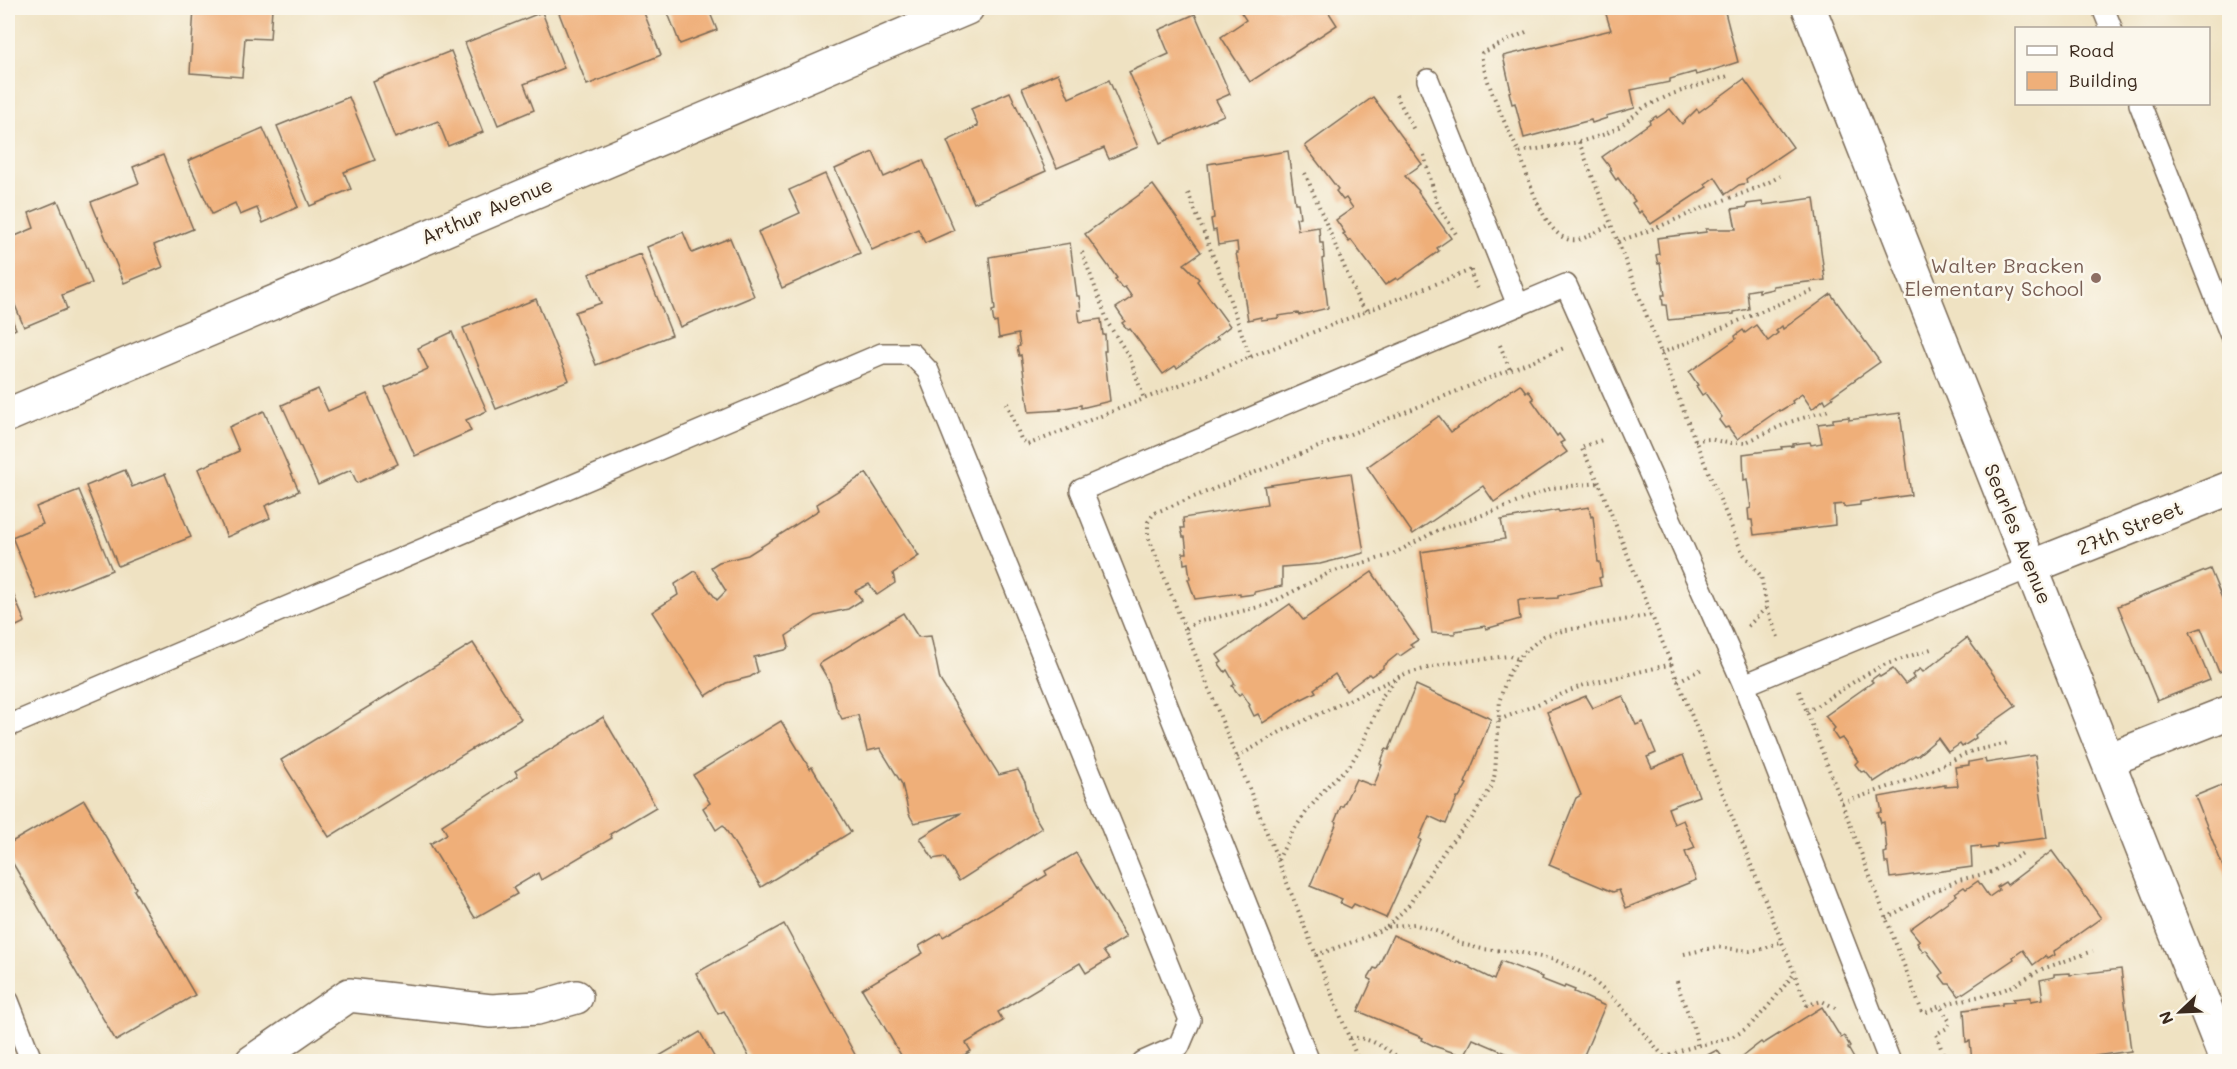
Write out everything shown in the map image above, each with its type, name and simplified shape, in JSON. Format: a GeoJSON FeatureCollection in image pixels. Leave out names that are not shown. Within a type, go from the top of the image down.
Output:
{"type":"FeatureCollection","features":[{"type":"Feature","properties":{"kind":"street","name":"Arthur Avenue"},"geometry":{"type":"LineString","coordinates":[[8,415],[967,8]]}},
{"type":"Feature","properties":{"kind":"street","name":"Searles Avenue"},"geometry":{"type":"LineString","coordinates":[[1809,8],[2227,1062]]}},
{"type":"Feature","properties":{"kind":"street","name":"27th Street"},"geometry":{"type":"LineString","coordinates":[[2031,567],[2229,488]]}},
{"type":"Feature","properties":{"kind":"street"},"geometry":{"type":"LineString","coordinates":[[2108,760],[2229,712]]}},
{"type":"Feature","properties":{"kind":"street"},"geometry":{"type":"LineString","coordinates":[[252,1062],[349,995],[491,1011],[537,1008],[576,997]]}},
{"type":"Feature","properties":{"kind":"lane"},"geometry":{"type":"LineString","coordinates":[[2103,8],[2111,27]]}},
{"type":"Feature","properties":{"kind":"lane"},"geometry":{"type":"LineString","coordinates":[[1428,80],[1518,305]]}},
{"type":"Feature","properties":{"kind":"lane"},"geometry":{"type":"LineString","coordinates":[[2140,105],[2229,333]]}},
{"type":"Feature","properties":{"kind":"lane"},"geometry":{"type":"LineString","coordinates":[[1308,1062],[1081,490],[1566,285],[1744,685],[1890,1062]]}},
{"type":"Feature","properties":{"kind":"lane"},"geometry":{"type":"LineString","coordinates":[[8,726],[882,354],[912,354],[928,371],[1190,1020],[1179,1046],[1143,1062]]}},
{"type":"Feature","properties":{"kind":"lane"},"geometry":{"type":"LineString","coordinates":[[1744,685],[2031,567]]}},
{"type":"Feature","properties":{"kind":"lane"},"geometry":{"type":"LineString","coordinates":[[8,1001],[32,1062]]}},
{"type":"Feature","properties":{"kind":"path"},"geometry":{"type":"LineString","coordinates":[[1526,32],[1482,53],[1480,59],[1539,204],[1548,223],[1557,234],[1567,239],[1577,240],[1611,224]]}},
{"type":"Feature","properties":{"kind":"path"},"geometry":{"type":"LineString","coordinates":[[1519,152],[1579,142],[1606,134],[1622,125],[1643,108],[1672,94],[1728,76]]}},
{"type":"Feature","properties":{"kind":"path"},"geometry":{"type":"LineString","coordinates":[[1396,95],[1419,140]]}},
{"type":"Feature","properties":{"kind":"path"},"geometry":{"type":"LineString","coordinates":[[1579,142],[1695,440],[1742,552],[1761,576],[1767,608],[1922,1012],[1949,1003],[1995,993],[2013,986],[2042,969],[2093,951]]}},
{"type":"Feature","properties":{"kind":"path"},"geometry":{"type":"LineString","coordinates":[[1422,147],[1437,203],[1461,242]]}},
{"type":"Feature","properties":{"kind":"path"},"geometry":{"type":"LineString","coordinates":[[1305,173],[1354,292],[1367,311]]}},
{"type":"Feature","properties":{"kind":"path"},"geometry":{"type":"LineString","coordinates":[[1618,241],[1648,232],[1707,207],[1751,192],[1780,176]]}},
{"type":"Feature","properties":{"kind":"path"},"geometry":{"type":"LineString","coordinates":[[1188,193],[1250,357]]}},
{"type":"Feature","properties":{"kind":"path"},"geometry":{"type":"LineString","coordinates":[[1082,252],[1109,325],[1130,358],[1144,399]]}},
{"type":"Feature","properties":{"kind":"path"},"geometry":{"type":"LineString","coordinates":[[1007,403],[1021,439],[1027,445],[1473,269],[1471,274],[1490,317]]}},
{"type":"Feature","properties":{"kind":"path"},"geometry":{"type":"LineString","coordinates":[[1661,353],[1755,312],[1815,290]]}},
{"type":"Feature","properties":{"kind":"path"},"geometry":{"type":"LineString","coordinates":[[1359,1062],[1148,536],[1148,522],[1154,513],[1569,346]]}},
{"type":"Feature","properties":{"kind":"path"},"geometry":{"type":"LineString","coordinates":[[1695,440],[1710,439],[1727,444],[1744,443],[1790,422],[1832,409]]}},
{"type":"Feature","properties":{"kind":"path"},"geometry":{"type":"LineString","coordinates":[[1610,432],[1606,438],[1581,447],[1599,483],[1807,1005],[1822,1001],[1837,1009],[1841,1014]]}},
{"type":"Feature","properties":{"kind":"path"},"geometry":{"type":"LineString","coordinates":[[1185,629],[1197,622],[1267,605],[1331,572],[1391,555],[1438,530],[1506,507],[1552,488],[1599,483]]}},
{"type":"Feature","properties":{"kind":"path"},"geometry":{"type":"LineString","coordinates":[[1387,927],[1408,906],[1447,847],[1472,818],[1491,786],[1495,772],[1500,699],[1508,674],[1523,652],[1544,636],[1652,615]]}},
{"type":"Feature","properties":{"kind":"path"},"geometry":{"type":"LineString","coordinates":[[1807,712],[1884,665],[1934,648]]}},
{"type":"Feature","properties":{"kind":"path"},"geometry":{"type":"LineString","coordinates":[[1237,757],[1282,731],[1398,678],[1430,666],[1509,656],[1518,659]]}},
{"type":"Feature","properties":{"kind":"path"},"geometry":{"type":"LineString","coordinates":[[1498,720],[1584,685],[1672,664]]}},
{"type":"Feature","properties":{"kind":"path"},"geometry":{"type":"LineString","coordinates":[[1278,860],[1291,834],[1307,812],[1331,782],[1350,765],[1362,745],[1383,695],[1398,678]]}},
{"type":"Feature","properties":{"kind":"path"},"geometry":{"type":"LineString","coordinates":[[1842,803],[1912,779],[1972,751],[2010,743]]}},
{"type":"Feature","properties":{"kind":"path"},"geometry":{"type":"LineString","coordinates":[[1886,918],[1959,880],[1992,872],[2023,853]]}},
{"type":"Feature","properties":{"kind":"path"},"geometry":{"type":"LineString","coordinates":[[1316,955],[1387,927],[1414,924],[1482,950],[1518,952],[1555,960],[1587,975],[1618,1003],[1665,1058]]}},
{"type":"Feature","properties":{"kind":"path"},"geometry":{"type":"LineString","coordinates":[[1684,954],[1717,946],[1750,951],[1782,942]]}},
{"type":"Feature","properties":{"kind":"path"},"geometry":{"type":"LineString","coordinates":[[1660,1062],[1697,1045],[1733,1036],[1748,1026],[1794,974]]}},
{"type":"Feature","properties":{"kind":"path"},"geometry":{"type":"LineString","coordinates":[[1677,981],[1696,1033],[1697,1045]]}},
{"type":"Feature","properties":{"kind":"path"},"geometry":{"type":"LineString","coordinates":[[1942,1007],[1950,1022],[1947,1028],[1935,1034],[1946,1062]]}},
{"type":"Feature","properties":{"kind":"path"},"geometry":{"type":"LineString","coordinates":[[1350,1038],[1362,1037],[1373,1041],[1409,1062]]}},
{"type":"Feature","properties":{"kind":"building"},"geometry":{"type":"Polygon","coordinates":[[[194,8],[272,8],[270,39],[245,38],[242,77],[190,73],[194,8]]]}},
{"type":"Feature","properties":{"kind":"building"},"geometry":{"type":"Polygon","coordinates":[[[557,8],[642,8],[661,55],[587,85],[557,8]]]}},
{"type":"Feature","properties":{"kind":"building"},"geometry":{"type":"Polygon","coordinates":[[[666,8],[708,8],[717,30],[680,44],[666,8]]]}},
{"type":"Feature","properties":{"kind":"building"},"geometry":{"type":"Polygon","coordinates":[[[1238,8],[1326,8],[1337,25],[1250,82],[1221,37],[1246,20],[1238,8]]]}},
{"type":"Feature","properties":{"kind":"building"},"geometry":{"type":"Polygon","coordinates":[[[1616,8],[1724,8],[1738,62],[1696,75],[1695,72],[1670,79],[1670,82],[1631,90],[1635,108],[1606,116],[1607,118],[1592,123],[1591,120],[1524,138],[1515,103],[1512,104],[1503,56],[1611,30],[1605,11],[1616,8]]]}},
{"type":"Feature","properties":{"kind":"building"},"geometry":{"type":"Polygon","coordinates":[[[542,12],[564,68],[524,84],[534,110],[498,125],[465,43],[542,12]]]}},
{"type":"Feature","properties":{"kind":"building"},"geometry":{"type":"Polygon","coordinates":[[[1195,14],[1230,94],[1216,100],[1224,115],[1161,143],[1129,72],[1169,54],[1159,30],[1195,14]]]}},
{"type":"Feature","properties":{"kind":"building"},"geometry":{"type":"Polygon","coordinates":[[[451,51],[483,132],[448,146],[438,121],[395,138],[373,82],[451,51]]]}},
{"type":"Feature","properties":{"kind":"building"},"geometry":{"type":"Polygon","coordinates":[[[1058,73],[1069,98],[1109,80],[1138,147],[1109,159],[1104,148],[1057,168],[1022,88],[1058,73]]]}},
{"type":"Feature","properties":{"kind":"building"},"geometry":{"type":"Polygon","coordinates":[[[1744,79],[1793,147],[1746,179],[1747,183],[1739,185],[1726,194],[1715,177],[1705,184],[1707,187],[1651,224],[1641,211],[1639,213],[1632,203],[1635,201],[1618,178],[1616,180],[1602,157],[1650,123],[1649,121],[1656,116],[1657,118],[1670,109],[1682,124],[1697,109],[1699,112],[1744,79]]]}},
{"type":"Feature","properties":{"kind":"building"},"geometry":{"type":"Polygon","coordinates":[[[1010,92],[1046,171],[974,203],[947,141],[978,126],[971,109],[1010,92]]]}},
{"type":"Feature","properties":{"kind":"building"},"geometry":{"type":"Polygon","coordinates":[[[349,97],[375,160],[344,172],[351,189],[310,206],[277,126],[349,97]]]}},
{"type":"Feature","properties":{"kind":"building"},"geometry":{"type":"Polygon","coordinates":[[[1373,97],[1422,164],[1405,176],[1419,191],[1451,238],[1437,248],[1439,251],[1398,280],[1396,278],[1385,285],[1351,240],[1349,242],[1343,234],[1345,233],[1336,220],[1353,208],[1346,198],[1343,200],[1336,191],[1338,189],[1305,146],[1373,97]]]}},
{"type":"Feature","properties":{"kind":"building"},"geometry":{"type":"Polygon","coordinates":[[[263,128],[298,207],[263,223],[257,208],[240,215],[235,203],[212,214],[188,161],[263,128]]]}},
{"type":"Feature","properties":{"kind":"building"},"geometry":{"type":"Polygon","coordinates":[[[1288,151],[1295,203],[1298,203],[1300,217],[1296,218],[1298,230],[1319,227],[1320,243],[1323,243],[1324,258],[1322,259],[1328,308],[1299,315],[1298,313],[1278,316],[1279,318],[1261,320],[1261,317],[1248,320],[1236,253],[1238,253],[1237,242],[1218,245],[1216,230],[1213,231],[1211,219],[1214,218],[1208,164],[1288,151]]]}},
{"type":"Feature","properties":{"kind":"building"},"geometry":{"type":"Polygon","coordinates":[[[873,152],[884,177],[923,160],[954,230],[925,243],[918,229],[872,250],[835,169],[873,152]]]}},
{"type":"Feature","properties":{"kind":"building"},"geometry":{"type":"Polygon","coordinates":[[[163,155],[193,229],[154,245],[163,267],[124,283],[91,202],[139,183],[133,167],[163,155]]]}},
{"type":"Feature","properties":{"kind":"building"},"geometry":{"type":"Polygon","coordinates":[[[825,174],[860,253],[782,288],[758,232],[800,213],[789,190],[825,174]]]}},
{"type":"Feature","properties":{"kind":"building"},"geometry":{"type":"Polygon","coordinates":[[[1153,185],[1201,252],[1184,264],[1199,279],[1197,281],[1230,326],[1216,337],[1218,339],[1177,368],[1175,366],[1163,374],[1130,329],[1128,330],[1122,323],[1125,321],[1116,308],[1132,297],[1115,279],[1117,278],[1085,234],[1153,185]]]}},
{"type":"Feature","properties":{"kind":"building"},"geometry":{"type":"Polygon","coordinates":[[[1814,198],[1825,280],[1773,286],[1773,289],[1759,292],[1759,289],[1747,291],[1749,309],[1734,312],[1734,314],[1668,320],[1666,305],[1663,305],[1662,295],[1665,295],[1660,263],[1658,264],[1656,255],[1659,254],[1657,238],[1706,232],[1706,229],[1736,229],[1732,209],[1747,207],[1747,204],[1762,202],[1763,205],[1814,198]]]}},
{"type":"Feature","properties":{"kind":"building"},"geometry":{"type":"Polygon","coordinates":[[[58,201],[92,283],[62,295],[67,309],[24,327],[8,288],[8,239],[34,228],[29,213],[58,201]]]}},
{"type":"Feature","properties":{"kind":"building"},"geometry":{"type":"Polygon","coordinates":[[[683,232],[692,253],[730,238],[754,296],[680,327],[647,247],[683,232]]]}},
{"type":"Feature","properties":{"kind":"building"},"geometry":{"type":"Polygon","coordinates":[[[1070,243],[1081,310],[1078,310],[1080,322],[1101,319],[1103,335],[1105,335],[1106,351],[1104,351],[1110,401],[1081,408],[1081,405],[1061,410],[1029,412],[1021,355],[1019,356],[1017,347],[1020,346],[1018,334],[999,338],[997,322],[994,323],[992,311],[995,310],[989,257],[1070,243]]]}},
{"type":"Feature","properties":{"kind":"building"},"geometry":{"type":"Polygon","coordinates":[[[640,254],[672,335],[596,365],[575,312],[601,303],[589,274],[640,254]]]}},
{"type":"Feature","properties":{"kind":"building"},"geometry":{"type":"Polygon","coordinates":[[[1831,294],[1880,362],[1832,396],[1833,398],[1826,403],[1824,399],[1812,409],[1802,394],[1792,401],[1793,403],[1737,439],[1719,420],[1722,417],[1705,393],[1702,395],[1689,372],[1736,339],[1735,336],[1743,330],[1745,333],[1756,325],[1768,341],[1778,333],[1776,331],[1782,326],[1783,329],[1831,294]]]}},
{"type":"Feature","properties":{"kind":"building"},"geometry":{"type":"Polygon","coordinates":[[[536,299],[569,380],[496,409],[463,328],[536,299]]]}},
{"type":"Feature","properties":{"kind":"building"},"geometry":{"type":"Polygon","coordinates":[[[8,310],[16,329],[8,333],[8,310]]]}},
{"type":"Feature","properties":{"kind":"building"},"geometry":{"type":"Polygon","coordinates":[[[452,332],[487,411],[466,420],[471,431],[415,456],[385,388],[428,369],[418,348],[452,332]]]}},
{"type":"Feature","properties":{"kind":"building"},"geometry":{"type":"Polygon","coordinates":[[[1520,384],[1526,392],[1528,390],[1534,399],[1532,400],[1557,436],[1559,434],[1564,441],[1560,443],[1567,452],[1494,502],[1483,486],[1413,534],[1367,467],[1439,416],[1451,432],[1520,384]]]}},
{"type":"Feature","properties":{"kind":"building"},"geometry":{"type":"Polygon","coordinates":[[[318,389],[328,411],[367,394],[398,464],[357,483],[351,470],[318,485],[282,405],[318,389]]]}},
{"type":"Feature","properties":{"kind":"building"},"geometry":{"type":"Polygon","coordinates":[[[264,411],[299,491],[265,506],[270,518],[227,537],[198,469],[239,451],[229,427],[264,411]]]}},
{"type":"Feature","properties":{"kind":"building"},"geometry":{"type":"Polygon","coordinates":[[[1900,413],[1911,495],[1860,502],[1860,505],[1844,507],[1844,504],[1834,505],[1835,525],[1754,535],[1752,520],[1749,520],[1748,509],[1751,508],[1747,479],[1744,480],[1743,454],[1782,449],[1781,447],[1793,446],[1793,444],[1822,443],[1818,424],[1833,422],[1833,419],[1849,417],[1849,420],[1900,413]]]}},
{"type":"Feature","properties":{"kind":"building"},"geometry":{"type":"Polygon","coordinates":[[[125,470],[132,487],[165,474],[191,537],[118,566],[86,486],[125,470]]]}},
{"type":"Feature","properties":{"kind":"building"},"geometry":{"type":"Polygon","coordinates":[[[866,473],[919,556],[893,573],[895,583],[877,595],[869,584],[855,591],[862,600],[848,609],[816,616],[786,636],[789,647],[785,650],[754,657],[758,672],[750,677],[726,683],[706,696],[652,612],[678,595],[675,584],[695,571],[717,600],[726,591],[711,567],[719,562],[748,555],[819,510],[817,504],[866,473]]]}},
{"type":"Feature","properties":{"kind":"building"},"geometry":{"type":"Polygon","coordinates":[[[1351,473],[1364,553],[1320,564],[1282,567],[1282,586],[1254,592],[1254,594],[1240,596],[1240,593],[1195,599],[1188,579],[1190,579],[1188,563],[1184,564],[1183,553],[1187,553],[1181,528],[1184,528],[1183,518],[1267,504],[1264,486],[1351,473]]]}},
{"type":"Feature","properties":{"kind":"building"},"geometry":{"type":"Polygon","coordinates":[[[79,490],[112,570],[38,600],[12,537],[43,524],[36,507],[79,490]]]}},
{"type":"Feature","properties":{"kind":"building"},"geometry":{"type":"Polygon","coordinates":[[[1589,507],[1591,517],[1593,516],[1598,562],[1600,562],[1601,586],[1558,596],[1558,598],[1520,600],[1518,601],[1520,619],[1486,629],[1485,626],[1455,631],[1455,634],[1432,633],[1421,552],[1505,539],[1501,520],[1589,507]]]}},
{"type":"Feature","properties":{"kind":"building"},"geometry":{"type":"Polygon","coordinates":[[[2210,569],[2230,618],[2230,668],[2219,672],[2201,628],[2190,632],[2210,680],[2157,701],[2118,606],[2210,569]]]}},
{"type":"Feature","properties":{"kind":"building"},"geometry":{"type":"Polygon","coordinates":[[[1372,572],[1418,640],[1410,645],[1413,647],[1400,656],[1398,654],[1383,668],[1371,676],[1369,674],[1346,691],[1335,674],[1314,689],[1316,692],[1301,698],[1263,723],[1258,714],[1254,716],[1242,693],[1239,695],[1232,686],[1235,684],[1227,670],[1225,672],[1219,664],[1222,662],[1217,655],[1290,604],[1303,620],[1372,572]]]}},
{"type":"Feature","properties":{"kind":"building"},"geometry":{"type":"Polygon","coordinates":[[[8,582],[25,622],[8,630],[8,582]]]}},
{"type":"Feature","properties":{"kind":"building"},"geometry":{"type":"Polygon","coordinates":[[[903,613],[918,637],[931,636],[940,680],[999,775],[1018,770],[1025,782],[1031,810],[1042,828],[959,881],[944,857],[933,859],[920,838],[961,813],[914,823],[909,814],[902,784],[880,748],[867,751],[858,715],[842,719],[836,707],[830,683],[819,664],[903,613]]]}},
{"type":"Feature","properties":{"kind":"building"},"geometry":{"type":"Polygon","coordinates":[[[1967,638],[2016,706],[1962,747],[1960,744],[1948,752],[1938,738],[1917,756],[1915,755],[1874,782],[1855,764],[1858,761],[1842,738],[1838,740],[1832,731],[1835,728],[1825,716],[1873,682],[1871,680],[1878,675],[1880,677],[1893,669],[1905,684],[1914,678],[1912,675],[1920,669],[1923,672],[1967,638]]]}},
{"type":"Feature","properties":{"kind":"building"},"geometry":{"type":"Polygon","coordinates":[[[473,643],[521,719],[329,837],[281,760],[473,643]]]}},
{"type":"Feature","properties":{"kind":"building"},"geometry":{"type":"Polygon","coordinates":[[[1416,685],[1491,719],[1465,783],[1467,784],[1457,798],[1446,824],[1429,816],[1419,839],[1421,840],[1386,918],[1354,904],[1351,908],[1340,903],[1342,899],[1310,886],[1337,822],[1335,821],[1341,806],[1356,779],[1374,786],[1386,749],[1389,750],[1416,685]]]}},
{"type":"Feature","properties":{"kind":"building"},"geometry":{"type":"Polygon","coordinates":[[[1586,696],[1593,708],[1623,696],[1636,725],[1643,722],[1656,753],[1647,757],[1652,768],[1683,755],[1699,796],[1668,808],[1674,824],[1683,820],[1695,848],[1685,852],[1696,880],[1626,908],[1619,890],[1613,892],[1549,865],[1576,798],[1581,795],[1547,712],[1586,696]]]}},
{"type":"Feature","properties":{"kind":"building"},"geometry":{"type":"Polygon","coordinates":[[[603,717],[656,807],[610,834],[612,838],[541,880],[538,873],[513,888],[517,894],[475,918],[430,844],[447,834],[442,825],[518,776],[515,771],[603,717]]]}},
{"type":"Feature","properties":{"kind":"building"},"geometry":{"type":"Polygon","coordinates":[[[781,721],[851,832],[761,887],[723,825],[716,830],[703,808],[710,803],[693,775],[781,721]]]}},
{"type":"Feature","properties":{"kind":"building"},"geometry":{"type":"Polygon","coordinates":[[[2035,755],[2047,838],[1997,844],[1997,847],[1981,849],[1981,846],[1971,847],[1972,867],[1890,878],[1888,863],[1885,863],[1884,853],[1887,852],[1884,822],[1881,823],[1878,813],[1882,812],[1879,797],[1945,785],[1945,787],[1958,786],[1955,767],[1969,765],[1969,762],[1985,759],[1986,763],[2035,755]]]}},
{"type":"Feature","properties":{"kind":"building"},"geometry":{"type":"Polygon","coordinates":[[[2230,777],[2229,882],[2195,796],[2227,783],[2225,778],[2230,777]]]}},
{"type":"Feature","properties":{"kind":"building"},"geometry":{"type":"Polygon","coordinates":[[[84,800],[195,995],[116,1041],[8,855],[8,844],[84,800]]]}},
{"type":"Feature","properties":{"kind":"building"},"geometry":{"type":"Polygon","coordinates":[[[2052,851],[2101,918],[2053,952],[2054,955],[2047,959],[2045,956],[2033,965],[2023,950],[2013,957],[2014,959],[1959,996],[1940,976],[1943,973],[1926,950],[1923,952],[1917,943],[1920,941],[1910,929],[1957,895],[1955,893],[1964,887],[1966,889],[1978,881],[1989,897],[1999,890],[1997,887],[2005,882],[2007,885],[2052,851]]]}},
{"type":"Feature","properties":{"kind":"building"},"geometry":{"type":"Polygon","coordinates":[[[1076,853],[1126,937],[1103,951],[1109,959],[1086,973],[1080,963],[998,1012],[1003,1021],[966,1043],[971,1051],[953,1062],[945,1062],[943,1058],[938,1062],[905,1062],[862,989],[923,953],[919,946],[941,933],[943,937],[1047,875],[1045,871],[1076,853]]]}},
{"type":"Feature","properties":{"kind":"building"},"geometry":{"type":"Polygon","coordinates":[[[784,924],[859,1062],[752,1062],[724,1011],[718,1014],[696,973],[784,924]]]}},
{"type":"Feature","properties":{"kind":"building"},"geometry":{"type":"Polygon","coordinates":[[[1393,935],[1456,963],[1457,961],[1494,980],[1501,961],[1542,977],[1541,979],[1575,990],[1574,992],[1605,1006],[1581,1062],[1527,1062],[1473,1039],[1464,1056],[1434,1046],[1422,1040],[1423,1038],[1358,1011],[1372,980],[1368,978],[1374,968],[1377,969],[1393,935]]]}},
{"type":"Feature","properties":{"kind":"building"},"geometry":{"type":"Polygon","coordinates":[[[2121,969],[2131,1051],[2081,1058],[2081,1061],[2072,1062],[2065,1062],[2065,1060],[1972,1062],[1970,1041],[1966,1042],[1964,1010],[2002,1005],[2002,1003],[2014,1002],[2013,999],[2031,997],[2031,1001],[2043,999],[2040,980],[2054,977],[2054,974],[2070,973],[2070,975],[2121,969]]]}},
{"type":"Feature","properties":{"kind":"building"},"geometry":{"type":"Polygon","coordinates":[[[1822,1007],[1841,1038],[1844,1036],[1856,1062],[1735,1062],[1761,1042],[1763,1044],[1822,1007]]]}},
{"type":"Feature","properties":{"kind":"building"},"geometry":{"type":"Polygon","coordinates":[[[700,1032],[717,1062],[649,1062],[700,1032]]]}},
{"type":"Feature","properties":{"kind":"building"},"geometry":{"type":"Polygon","coordinates":[[[1717,1050],[1726,1062],[1696,1062],[1704,1057],[1717,1050]]]}},
{"type":"Feature","properties":{"kind":"place","name":"Walter Bracken Elementary School"},"geometry":{"type":"Point","coordinates":[2096,278]}}]}
